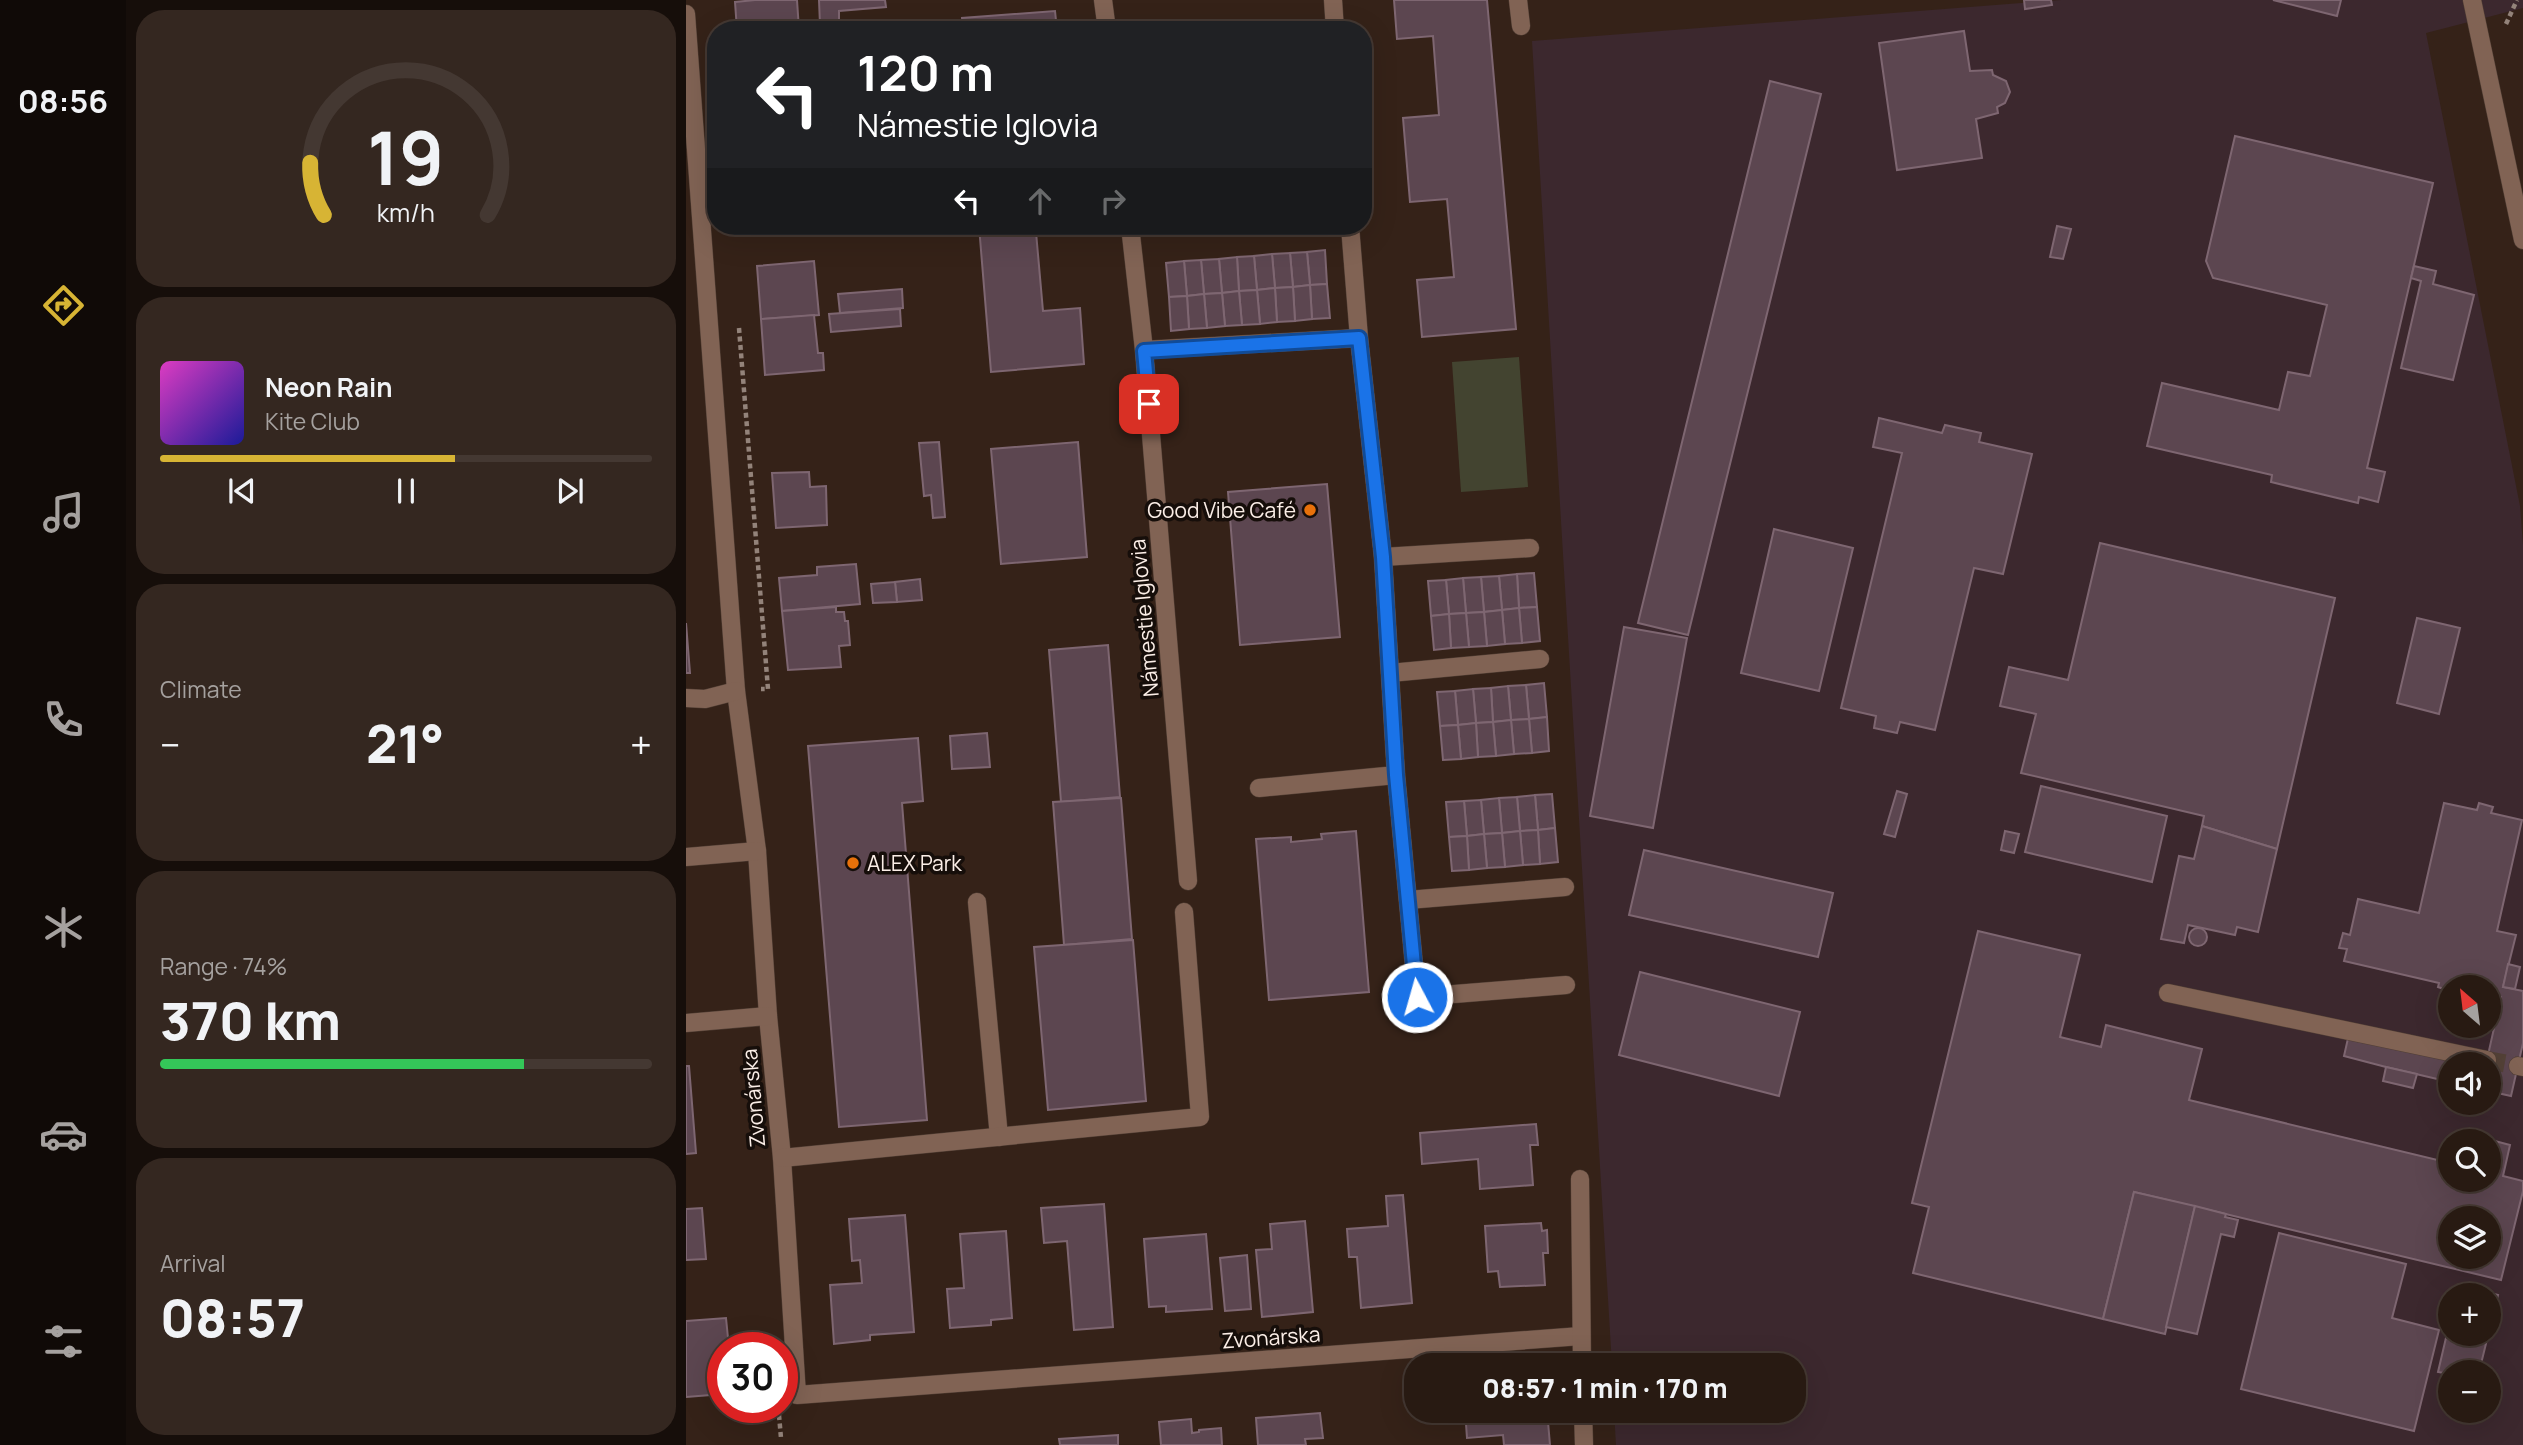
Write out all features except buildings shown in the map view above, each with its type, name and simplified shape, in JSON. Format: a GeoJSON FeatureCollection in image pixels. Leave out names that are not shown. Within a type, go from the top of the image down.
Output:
{"type":"FeatureCollection","features":[{"type":"Feature","properties":{"kind":"street"},"geometry":{"type":"LineString","coordinates":[[1103,0],[1106,21]]}},
{"type":"Feature","properties":{"kind":"street"},"geometry":{"type":"LineString","coordinates":[[1333,0],[1334,21]]}},
{"type":"Feature","properties":{"kind":"street"},"geometry":{"type":"LineString","coordinates":[[1518,0],[1521,26]]}},
{"type":"Feature","properties":{"kind":"street"},"geometry":{"type":"LineString","coordinates":[[2472,0],[2523,240]]}},
{"type":"Feature","properties":{"kind":"street","name":"Zvonárska"},"geometry":{"type":"LineString","coordinates":[[686,14],[736,691],[757,851],[768,1016],[782,1158],[797,1395],[1581,1336]]}},
{"type":"Feature","properties":{"kind":"street","name":"Námestie Iglovia"},"geometry":{"type":"LineString","coordinates":[[1131,235],[1144,351],[1188,881]]}},
{"type":"Feature","properties":{"kind":"street"},"geometry":{"type":"LineString","coordinates":[[1351,235],[1383,557],[1396,775],[1417,997],[1566,985]]}},
{"type":"Feature","properties":{"kind":"street"},"geometry":{"type":"LineString","coordinates":[[1144,351],[1359,338]]}},
{"type":"Feature","properties":{"kind":"street"},"geometry":{"type":"LineString","coordinates":[[1383,557],[1530,548]]}},
{"type":"Feature","properties":{"kind":"street"},"geometry":{"type":"LineString","coordinates":[[1390,673],[1540,659]]}},
{"type":"Feature","properties":{"kind":"street"},"geometry":{"type":"LineString","coordinates":[[686,698],[705,699],[736,691]]}},
{"type":"Feature","properties":{"kind":"street"},"geometry":{"type":"LineString","coordinates":[[1259,788],[1396,775]]}},
{"type":"Feature","properties":{"kind":"street"},"geometry":{"type":"LineString","coordinates":[[686,857],[757,851]]}},
{"type":"Feature","properties":{"kind":"street"},"geometry":{"type":"LineString","coordinates":[[1408,900],[1565,887]]}},
{"type":"Feature","properties":{"kind":"street"},"geometry":{"type":"LineString","coordinates":[[977,902],[999,1137]]}},
{"type":"Feature","properties":{"kind":"street"},"geometry":{"type":"LineString","coordinates":[[782,1158],[1200,1116],[1184,912]]}},
{"type":"Feature","properties":{"kind":"street"},"geometry":{"type":"LineString","coordinates":[[2168,993],[2453,1052]]}},
{"type":"Feature","properties":{"kind":"street"},"geometry":{"type":"LineString","coordinates":[[686,1023],[768,1016]]}},
{"type":"Feature","properties":{"kind":"street"},"geometry":{"type":"LineString","coordinates":[[1580,1179],[1582,1353]]}},
{"type":"Feature","properties":{"kind":"street"},"geometry":{"type":"LineString","coordinates":[[1583,1423],[1584,1445]]}},
{"type":"Feature","properties":{"kind":"path"},"geometry":{"type":"LineString","coordinates":[[780,1423],[781,1438]]}},
{"type":"Feature","properties":{"kind":"shaded area"},"geometry":{"type":"Polygon","coordinates":[[[2061,0],[2523,0],[2523,8],[2426,33],[2520,506],[2523,545],[2523,1445],[1616,1445],[1615,1423],[1806,1423],[1806,1353],[1611,1353],[1532,41],[2061,0]]]}},
{"type":"Feature","properties":{"kind":"green space"},"geometry":{"type":"Polygon","coordinates":[[[1519,357],[1528,487],[1461,492],[1452,362],[1519,357]]]}},
{"type":"Feature","properties":{"kind":"tunnel"},"geometry":{"type":"LineString","coordinates":[[2501,1063],[2518,1066]]}},
{"type":"Feature","properties":{"kind":"place","name":"Good Vibe Café"},"geometry":{"type":"Point","coordinates":[1310,510]}},
{"type":"Feature","properties":{"kind":"place","name":"ALEX Park"},"geometry":{"type":"Point","coordinates":[853,863]}},
{"type":"Feature","properties":{"kind":"route"},"geometry":{"type":"LineString","coordinates":[[1149,404],[1144,351],[1359,338],[1383,557],[1396,775],[1417,997]]}}]}
